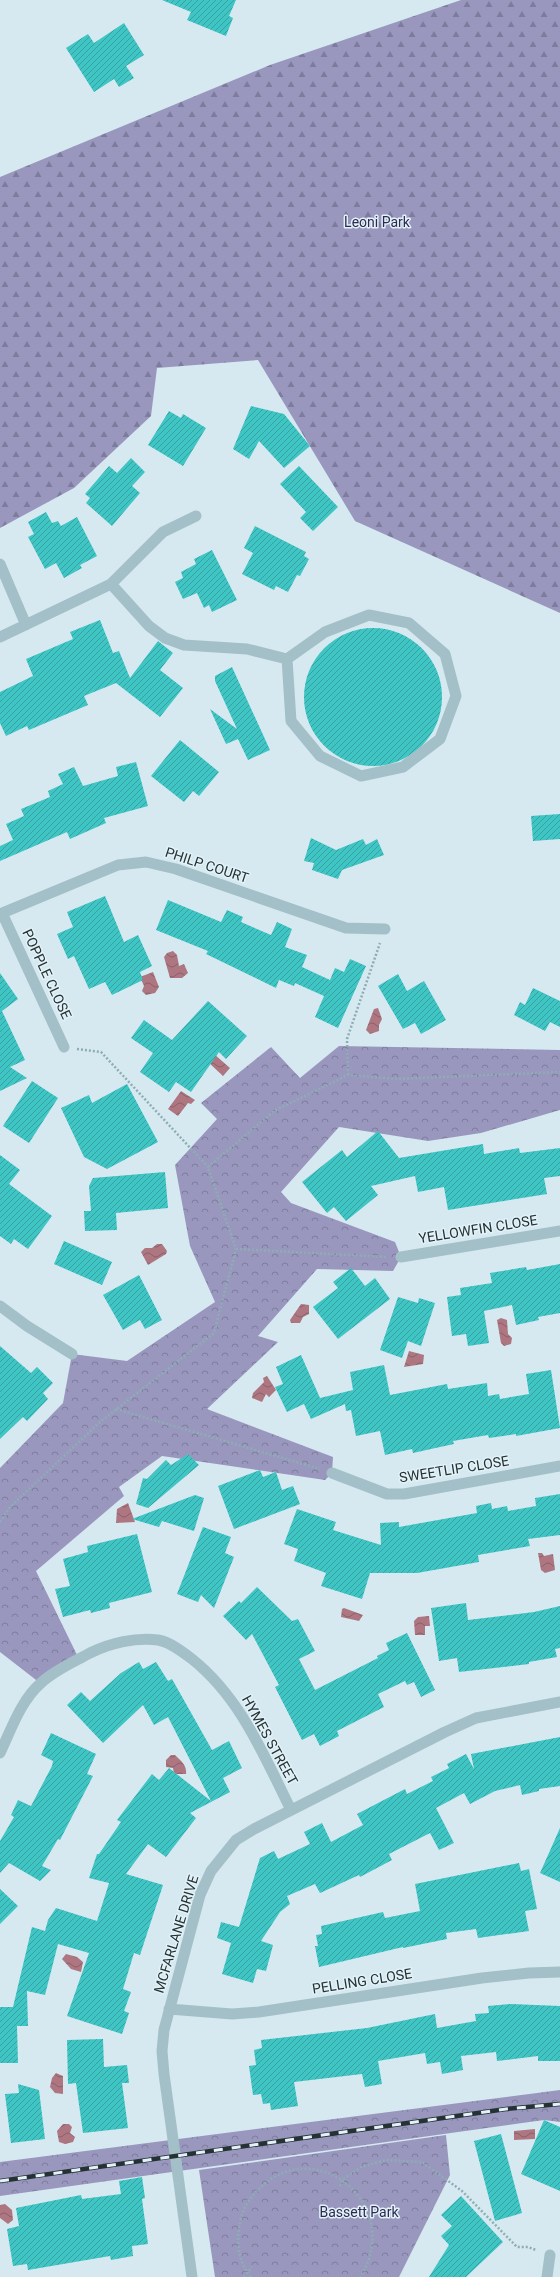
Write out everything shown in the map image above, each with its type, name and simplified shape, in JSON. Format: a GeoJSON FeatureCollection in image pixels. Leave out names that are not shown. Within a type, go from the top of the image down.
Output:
{"type":"FeatureCollection","features":[{"type":"Feature","properties":{"kind":"street"},"geometry":{"type":"LineString","coordinates":[[0,636],[111,584],[163,532],[196,516]]}},
{"type":"Feature","properties":{"kind":"street"},"geometry":{"type":"LineString","coordinates":[[0,564],[26,625]]}},
{"type":"Feature","properties":{"kind":"street"},"geometry":{"type":"LineString","coordinates":[[111,584],[149,626],[165,638],[184,645],[247,649],[287,659],[325,632],[369,615],[409,623],[445,654],[456,696],[440,740],[403,766],[360,776],[320,756],[292,721],[287,659]]}},
{"type":"Feature","properties":{"kind":"street","name":"PHILP COURT"},"geometry":{"type":"LineString","coordinates":[[1,913],[111,868],[146,862],[176,869],[346,928],[385,929]]}},
{"type":"Feature","properties":{"kind":"street","name":"POPPLE CLOSE"},"geometry":{"type":"LineString","coordinates":[[1,913],[64,1047]]}},
{"type":"Feature","properties":{"kind":"street","name":"YELLOWFIN CLOSE"},"geometry":{"type":"LineString","coordinates":[[401,1257],[560,1231]]}},
{"type":"Feature","properties":{"kind":"street"},"geometry":{"type":"LineString","coordinates":[[0,1306],[27,1326],[72,1354]]}},
{"type":"Feature","properties":{"kind":"street","name":"SWEETLIP CLOSE"},"geometry":{"type":"LineString","coordinates":[[332,1473],[387,1494],[404,1494],[560,1466]]}},
{"type":"Feature","properties":{"kind":"street","name":"HYMES STREET"},"geometry":{"type":"LineString","coordinates":[[0,1754],[21,1710],[40,1683],[64,1667],[99,1649],[134,1640],[159,1640],[180,1650],[200,1666],[227,1694],[242,1714],[291,1810]]}},
{"type":"Feature","properties":{"kind":"street","name":"MCFARLANE DRIVE"},"geometry":{"type":"LineString","coordinates":[[192,2277],[162,2051],[169,2010],[200,1895],[211,1871],[236,1840],[291,1810],[476,1718],[560,1702]]}},
{"type":"Feature","properties":{"kind":"street","name":"PELLING CLOSE"},"geometry":{"type":"LineString","coordinates":[[169,2010],[232,2014],[259,2012],[482,1978],[529,1973],[560,1972]]}},
{"type":"Feature","properties":{"kind":"street"},"geometry":{"type":"LineString","coordinates":[[547,2277],[550,2255]]}},
{"type":"Feature","properties":{"kind":"path"},"geometry":{"type":"LineString","coordinates":[[348,1075],[347,1039],[385,929]]}},
{"type":"Feature","properties":{"kind":"path"},"geometry":{"type":"LineString","coordinates":[[0,1522],[10,1507],[100,1422],[214,1333],[236,1249],[208,1167],[101,1052],[64,1047]]}},
{"type":"Feature","properties":{"kind":"path"},"geometry":{"type":"LineString","coordinates":[[208,1167],[274,1111],[348,1075],[397,1079],[560,1072]]}},
{"type":"Feature","properties":{"kind":"path"},"geometry":{"type":"LineString","coordinates":[[236,1249],[401,1257]]}},
{"type":"Feature","properties":{"kind":"path"},"geometry":{"type":"LineString","coordinates":[[116,1409],[332,1473]]}},
{"type":"Feature","properties":{"kind":"path"},"geometry":{"type":"LineString","coordinates":[[340,2186],[342,2180],[361,2167],[386,2160],[422,2162],[462,2191],[517,2247],[528,2247],[550,2255]]}},
{"type":"Feature","properties":{"kind":"path"},"geometry":{"type":"LineString","coordinates":[[251,2277],[247,2272],[239,2254],[237,2234],[241,2214],[248,2202],[265,2182],[282,2173],[302,2169],[322,2171],[342,2180],[357,2193],[369,2212],[373,2234],[370,2256],[360,2277]]}},
{"type":"Feature","properties":{"kind":"path"},"geometry":{"type":"LineString","coordinates":[[244,2277],[252,2267]]}},
{"type":"Feature","properties":{"kind":"green space","name":"Leoni Park"},"geometry":{"type":"Polygon","coordinates":[[[461,0],[560,0],[560,613],[355,521],[258,360],[157,368],[151,416],[74,488],[0,528],[0,177],[270,65],[461,0]]]}},
{"type":"Feature","properties":{"kind":"green space"},"geometry":{"type":"Polygon","coordinates":[[[339,1046],[560,1050],[560,1110],[481,1133],[428,1141],[339,1127],[281,1192],[291,1203],[395,1242],[401,1257],[393,1271],[317,1269],[258,1336],[278,1342],[207,1409],[333,1457],[332,1473],[325,1480],[162,1456],[119,1487],[124,1496],[36,1571],[79,1659],[40,1683],[0,1652],[0,1468],[63,1403],[72,1354],[127,1361],[215,1302],[190,1246],[175,1165],[217,1119],[201,1103],[271,1047],[300,1078],[339,1046]]]}},
{"type":"Feature","properties":{"kind":"green space"},"geometry":{"type":"Polygon","coordinates":[[[560,2090],[560,2122],[544,2120],[0,2196],[0,2162],[560,2090]]]}},
{"type":"Feature","properties":{"kind":"green space","name":"Bassett Park"},"geometry":{"type":"Polygon","coordinates":[[[446,2135],[450,2175],[399,2277],[215,2277],[199,2170],[446,2135]]]}},
{"type":"Feature","properties":{"kind":"water"},"geometry":{"type":"Polygon","coordinates":[[[173,951],[177,955],[179,966],[184,964],[188,973],[182,978],[170,978],[164,957],[167,953],[173,951]]]}},
{"type":"Feature","properties":{"kind":"water"},"geometry":{"type":"Polygon","coordinates":[[[153,972],[159,987],[155,993],[146,995],[142,991],[144,986],[140,977],[153,972]]]}},
{"type":"Feature","properties":{"kind":"water"},"geometry":{"type":"Polygon","coordinates":[[[378,1008],[382,1019],[379,1025],[379,1031],[370,1034],[366,1030],[374,1009],[378,1008]]]}},
{"type":"Feature","properties":{"kind":"water"},"geometry":{"type":"Polygon","coordinates":[[[214,1054],[230,1068],[223,1076],[208,1062],[214,1054]]]}},
{"type":"Feature","properties":{"kind":"water"},"geometry":{"type":"Polygon","coordinates":[[[181,1091],[195,1100],[191,1104],[188,1103],[178,1116],[168,1109],[181,1091]]]}},
{"type":"Feature","properties":{"kind":"water"},"geometry":{"type":"Polygon","coordinates":[[[157,1244],[162,1244],[167,1251],[166,1254],[148,1265],[141,1252],[145,1248],[152,1248],[157,1244]]]}},
{"type":"Feature","properties":{"kind":"water"},"geometry":{"type":"Polygon","coordinates":[[[301,1304],[309,1305],[309,1314],[303,1317],[300,1323],[291,1323],[290,1320],[301,1304]]]}},
{"type":"Feature","properties":{"kind":"water"},"geometry":{"type":"Polygon","coordinates":[[[501,1318],[507,1320],[508,1334],[512,1338],[511,1344],[504,1346],[501,1343],[497,1320],[501,1318]]]}},
{"type":"Feature","properties":{"kind":"water"},"geometry":{"type":"Polygon","coordinates":[[[409,1351],[424,1355],[423,1364],[404,1367],[409,1351]]]}},
{"type":"Feature","properties":{"kind":"water"},"geometry":{"type":"Polygon","coordinates":[[[267,1376],[276,1390],[269,1397],[266,1394],[262,1402],[252,1398],[253,1393],[264,1382],[263,1378],[267,1376]]]}},
{"type":"Feature","properties":{"kind":"water"},"geometry":{"type":"Polygon","coordinates":[[[128,1503],[135,1522],[116,1523],[117,1509],[128,1503]]]}},
{"type":"Feature","properties":{"kind":"water"},"geometry":{"type":"Polygon","coordinates":[[[538,1553],[542,1553],[544,1556],[553,1554],[555,1570],[545,1573],[541,1570],[538,1553]]]}},
{"type":"Feature","properties":{"kind":"water"},"geometry":{"type":"Polygon","coordinates":[[[344,1608],[363,1615],[359,1621],[341,1617],[342,1609],[344,1608]]]}},
{"type":"Feature","properties":{"kind":"water"},"geometry":{"type":"Polygon","coordinates":[[[429,1616],[430,1626],[425,1626],[425,1635],[415,1635],[414,1621],[418,1617],[429,1616]]]}},
{"type":"Feature","properties":{"kind":"water"},"geometry":{"type":"Polygon","coordinates":[[[171,1755],[175,1755],[183,1763],[186,1768],[186,1774],[174,1774],[173,1768],[166,1767],[166,1760],[171,1755]]]}},
{"type":"Feature","properties":{"kind":"water"},"geometry":{"type":"Polygon","coordinates":[[[66,1954],[77,1957],[83,1962],[81,1972],[71,1969],[62,1959],[66,1954]]]}},
{"type":"Feature","properties":{"kind":"water"},"geometry":{"type":"Polygon","coordinates":[[[56,2073],[63,2076],[63,2094],[55,2093],[50,2087],[52,2078],[56,2073]]]}},
{"type":"Feature","properties":{"kind":"water"},"geometry":{"type":"Polygon","coordinates":[[[63,2124],[69,2124],[72,2127],[70,2133],[75,2137],[73,2142],[65,2144],[59,2142],[57,2131],[63,2124]]]}},
{"type":"Feature","properties":{"kind":"water"},"geometry":{"type":"Polygon","coordinates":[[[535,2129],[535,2139],[514,2140],[514,2131],[535,2129]]]}},
{"type":"Feature","properties":{"kind":"water"},"geometry":{"type":"Polygon","coordinates":[[[5,2204],[12,2210],[13,2220],[8,2224],[0,2218],[0,2205],[5,2204]]]}},
{"type":"Feature","properties":{"kind":"building"},"geometry":{"type":"Polygon","coordinates":[[[162,0],[236,0],[229,16],[233,18],[226,36],[187,20],[191,12],[162,0]]]}},
{"type":"Feature","properties":{"kind":"building"},"geometry":{"type":"Polygon","coordinates":[[[124,23],[144,55],[126,66],[134,78],[119,87],[114,79],[94,92],[66,48],[88,34],[94,43],[124,23]]]}},
{"type":"Feature","properties":{"kind":"building"},"geometry":{"type":"Polygon","coordinates":[[[251,406],[284,414],[310,446],[284,468],[259,441],[249,459],[233,449],[251,406]]]}},
{"type":"Feature","properties":{"kind":"building"},"geometry":{"type":"Polygon","coordinates":[[[169,411],[181,418],[183,414],[206,428],[183,466],[148,445],[169,411]]]}},
{"type":"Feature","properties":{"kind":"building"},"geometry":{"type":"Polygon","coordinates":[[[131,458],[145,472],[132,486],[140,493],[112,526],[86,503],[90,498],[85,494],[109,466],[117,473],[131,458]]]}},
{"type":"Feature","properties":{"kind":"building"},"geometry":{"type":"Polygon","coordinates":[[[299,466],[338,507],[313,531],[300,518],[306,512],[280,484],[299,466]]]}},
{"type":"Feature","properties":{"kind":"building"},"geometry":{"type":"Polygon","coordinates":[[[46,512],[52,523],[58,521],[61,526],[77,517],[97,556],[80,565],[82,568],[64,578],[56,563],[45,569],[28,537],[34,534],[28,522],[46,512]]]}},
{"type":"Feature","properties":{"kind":"building"},"geometry":{"type":"Polygon","coordinates":[[[255,526],[306,552],[304,556],[309,559],[300,576],[297,575],[288,592],[276,586],[274,590],[242,574],[253,553],[244,548],[255,526]]]}},
{"type":"Feature","properties":{"kind":"building"},"geometry":{"type":"Polygon","coordinates":[[[212,550],[237,600],[212,612],[209,605],[204,608],[197,593],[183,599],[175,582],[183,578],[181,572],[196,564],[194,559],[212,550]]]}},
{"type":"Feature","properties":{"kind":"building"},"geometry":{"type":"Polygon","coordinates":[[[100,620],[113,653],[119,651],[130,678],[158,641],[173,653],[160,670],[183,688],[160,717],[116,683],[84,696],[88,705],[29,730],[27,726],[6,736],[0,723],[0,692],[33,676],[26,659],[73,639],[70,632],[100,620]]]}},
{"type":"Feature","properties":{"kind":"building"},"geometry":{"type":"Polygon","coordinates":[[[373,628],[399,633],[422,648],[437,671],[442,697],[437,723],[422,746],[399,761],[373,766],[347,761],[324,746],[309,723],[304,697],[309,671],[324,648],[347,633],[373,628]]]}},
{"type":"Feature","properties":{"kind":"building"},"geometry":{"type":"Polygon","coordinates":[[[232,667],[270,750],[248,760],[238,739],[226,744],[210,709],[237,729],[215,681],[215,676],[232,667]]]}},
{"type":"Feature","properties":{"kind":"building"},"geometry":{"type":"Polygon","coordinates":[[[180,740],[219,772],[199,796],[193,791],[184,802],[151,776],[180,740]]]}},
{"type":"Feature","properties":{"kind":"building"},"geometry":{"type":"Polygon","coordinates":[[[136,762],[148,806],[104,818],[106,823],[70,839],[67,832],[0,861],[0,846],[13,840],[6,824],[24,816],[21,809],[50,797],[48,791],[63,784],[58,774],[74,767],[83,786],[118,776],[116,767],[136,762]]]}},
{"type":"Feature","properties":{"kind":"building"},"geometry":{"type":"Polygon","coordinates":[[[560,814],[560,839],[533,841],[531,816],[560,814]]]}},
{"type":"Feature","properties":{"kind":"building"},"geometry":{"type":"Polygon","coordinates":[[[311,838],[336,850],[363,839],[366,845],[377,839],[384,855],[342,870],[338,879],[312,870],[314,863],[304,861],[311,838]]]}},
{"type":"Feature","properties":{"kind":"building"},"geometry":{"type":"Polygon","coordinates":[[[105,896],[124,942],[138,935],[152,966],[140,972],[143,980],[112,995],[105,982],[89,989],[74,956],[68,959],[57,934],[73,927],[67,912],[105,896]]]}},
{"type":"Feature","properties":{"kind":"building"},"geometry":{"type":"Polygon","coordinates":[[[168,900],[221,922],[227,910],[243,917],[241,922],[271,935],[277,922],[292,929],[285,947],[307,955],[302,967],[330,980],[335,968],[344,972],[350,959],[366,966],[338,1028],[315,1017],[324,996],[295,983],[294,986],[279,980],[276,988],[206,954],[208,951],[156,930],[168,900]]]}},
{"type":"Feature","properties":{"kind":"building"},"geometry":{"type":"Polygon","coordinates":[[[0,973],[18,999],[2,1011],[25,1060],[10,1067],[27,1078],[0,1091],[0,973]]]}},
{"type":"Feature","properties":{"kind":"building"},"geometry":{"type":"Polygon","coordinates":[[[398,974],[407,991],[424,981],[446,1020],[421,1034],[415,1023],[403,1029],[378,986],[398,974]]]}},
{"type":"Feature","properties":{"kind":"building"},"geometry":{"type":"Polygon","coordinates":[[[533,988],[560,1001],[560,1027],[550,1022],[545,1031],[514,1015],[520,1002],[525,1005],[533,988]]]}},
{"type":"Feature","properties":{"kind":"building"},"geometry":{"type":"Polygon","coordinates":[[[208,1001],[247,1036],[226,1059],[219,1052],[191,1092],[176,1082],[169,1092],[140,1072],[153,1053],[131,1038],[144,1020],[172,1040],[208,1001]]]}},
{"type":"Feature","properties":{"kind":"building"},"geometry":{"type":"Polygon","coordinates":[[[32,1081],[58,1098],[29,1143],[3,1126],[32,1081]]]}},
{"type":"Feature","properties":{"kind":"building"},"geometry":{"type":"Polygon","coordinates":[[[127,1084],[158,1142],[107,1169],[84,1157],[61,1108],[89,1095],[92,1103],[127,1084]]]}},
{"type":"Feature","properties":{"kind":"building"},"geometry":{"type":"Polygon","coordinates":[[[378,1131],[399,1158],[483,1144],[484,1154],[519,1148],[520,1153],[560,1148],[560,1176],[544,1178],[547,1194],[448,1210],[444,1187],[418,1192],[415,1176],[371,1186],[378,1195],[346,1221],[334,1207],[327,1213],[302,1182],[342,1150],[347,1157],[378,1131]]]}},
{"type":"Feature","properties":{"kind":"building"},"geometry":{"type":"Polygon","coordinates":[[[0,1155],[20,1170],[9,1184],[52,1216],[28,1249],[14,1239],[11,1244],[0,1236],[0,1155]]]}},
{"type":"Feature","properties":{"kind":"building"},"geometry":{"type":"Polygon","coordinates":[[[165,1172],[168,1208],[116,1213],[117,1230],[85,1231],[84,1211],[91,1211],[89,1186],[93,1178],[165,1172]]]}},
{"type":"Feature","properties":{"kind":"building"},"geometry":{"type":"Polygon","coordinates":[[[64,1241],[112,1262],[102,1285],[54,1264],[64,1241]]]}},
{"type":"Feature","properties":{"kind":"building"},"geometry":{"type":"Polygon","coordinates":[[[560,1264],[560,1313],[538,1317],[539,1320],[516,1325],[512,1305],[484,1311],[489,1343],[468,1346],[466,1334],[452,1336],[447,1297],[461,1295],[460,1288],[492,1283],[490,1273],[526,1267],[527,1270],[560,1264]]]}},
{"type":"Feature","properties":{"kind":"building"},"geometry":{"type":"Polygon","coordinates":[[[351,1268],[365,1286],[375,1278],[390,1299],[338,1339],[313,1307],[338,1288],[333,1282],[351,1268]]]}},
{"type":"Feature","properties":{"kind":"building"},"geometry":{"type":"Polygon","coordinates":[[[139,1275],[162,1320],[145,1329],[140,1320],[123,1330],[103,1295],[139,1275]]]}},
{"type":"Feature","properties":{"kind":"building"},"geometry":{"type":"Polygon","coordinates":[[[398,1297],[418,1303],[419,1298],[435,1303],[421,1346],[408,1341],[402,1358],[380,1350],[398,1297]]]}},
{"type":"Feature","properties":{"kind":"building"},"geometry":{"type":"Polygon","coordinates":[[[0,1346],[31,1373],[37,1367],[53,1383],[43,1393],[48,1399],[27,1421],[23,1417],[0,1439],[0,1346]]]}},
{"type":"Feature","properties":{"kind":"building"},"geometry":{"type":"Polygon","coordinates":[[[301,1355],[320,1398],[353,1390],[350,1372],[384,1365],[390,1395],[447,1384],[448,1389],[487,1383],[488,1396],[499,1394],[500,1399],[529,1394],[526,1374],[551,1370],[560,1428],[516,1436],[516,1434],[489,1438],[488,1435],[453,1441],[454,1444],[413,1453],[412,1449],[385,1455],[380,1431],[356,1436],[351,1410],[346,1411],[345,1404],[311,1419],[304,1404],[287,1412],[275,1387],[283,1384],[276,1367],[301,1355]]]}},
{"type":"Feature","properties":{"kind":"building"},"geometry":{"type":"Polygon","coordinates":[[[188,1454],[199,1465],[148,1508],[136,1504],[143,1478],[147,1479],[166,1460],[171,1465],[188,1454]]]}},
{"type":"Feature","properties":{"kind":"building"},"geometry":{"type":"Polygon","coordinates":[[[260,1470],[263,1477],[276,1472],[282,1490],[293,1486],[300,1504],[234,1529],[218,1486],[260,1470]]]}},
{"type":"Feature","properties":{"kind":"building"},"geometry":{"type":"Polygon","coordinates":[[[560,1494],[560,1535],[528,1539],[530,1546],[478,1555],[479,1562],[417,1573],[370,1573],[362,1599],[321,1586],[326,1573],[294,1561],[298,1549],[284,1544],[297,1509],[336,1522],[333,1530],[381,1545],[380,1523],[399,1522],[399,1527],[477,1513],[476,1506],[491,1503],[492,1509],[507,1506],[508,1511],[536,1506],[535,1498],[560,1494]]]}},
{"type":"Feature","properties":{"kind":"building"},"geometry":{"type":"Polygon","coordinates":[[[195,1495],[204,1498],[194,1531],[162,1521],[159,1527],[132,1519],[195,1495]]]}},
{"type":"Feature","properties":{"kind":"building"},"geometry":{"type":"Polygon","coordinates":[[[203,1527],[231,1537],[225,1553],[234,1557],[214,1608],[201,1595],[198,1602],[177,1594],[203,1527]]]}},
{"type":"Feature","properties":{"kind":"building"},"geometry":{"type":"Polygon","coordinates":[[[137,1534],[152,1592],[109,1603],[110,1608],[91,1613],[90,1610],[63,1617],[55,1589],[70,1586],[63,1559],[88,1552],[87,1546],[137,1534]]]}},
{"type":"Feature","properties":{"kind":"building"},"geometry":{"type":"Polygon","coordinates":[[[257,1587],[292,1621],[298,1619],[315,1651],[299,1659],[315,1690],[378,1658],[377,1656],[389,1650],[386,1643],[407,1633],[435,1690],[421,1697],[414,1682],[407,1685],[405,1681],[378,1694],[384,1707],[337,1731],[339,1736],[320,1746],[314,1734],[302,1740],[275,1687],[279,1685],[252,1634],[246,1640],[223,1616],[239,1601],[241,1603],[257,1587]]]}},
{"type":"Feature","properties":{"kind":"building"},"geometry":{"type":"Polygon","coordinates":[[[466,1603],[468,1620],[534,1612],[560,1606],[560,1648],[555,1649],[557,1657],[529,1662],[529,1664],[459,1672],[457,1658],[439,1661],[431,1608],[466,1603]]]}},
{"type":"Feature","properties":{"kind":"building"},"geometry":{"type":"Polygon","coordinates":[[[139,1662],[143,1669],[156,1662],[168,1681],[172,1679],[212,1750],[229,1741],[242,1768],[223,1778],[230,1792],[190,1813],[196,1818],[166,1857],[148,1844],[126,1874],[163,1885],[140,1955],[134,1953],[123,1989],[131,1992],[124,2011],[129,2013],[122,2034],[67,2016],[89,1953],[58,1944],[45,1995],[27,1991],[28,2026],[17,2026],[18,2063],[0,2063],[0,2007],[13,2007],[32,1927],[45,1931],[48,1920],[56,1908],[97,1921],[109,1883],[89,1878],[97,1854],[99,1854],[121,1822],[117,1820],[152,1774],[159,1780],[169,1768],[211,1801],[168,1717],[154,1725],[143,1705],[103,1743],[67,1705],[81,1692],[90,1701],[121,1673],[139,1662]]]}},
{"type":"Feature","properties":{"kind":"building"},"geometry":{"type":"Polygon","coordinates":[[[51,1733],[96,1754],[87,1774],[93,1776],[60,1840],[58,1839],[42,1866],[51,1870],[40,1881],[9,1863],[0,1873],[0,1841],[14,1817],[11,1815],[18,1800],[31,1806],[52,1766],[53,1761],[41,1755],[51,1733]]]}},
{"type":"Feature","properties":{"kind":"building"},"geometry":{"type":"Polygon","coordinates":[[[560,1737],[560,1786],[539,1789],[539,1791],[522,1795],[520,1785],[495,1791],[470,1804],[464,1793],[436,1808],[454,1843],[439,1850],[430,1833],[389,1854],[392,1860],[360,1877],[359,1875],[320,1893],[315,1884],[287,1896],[290,1904],[280,1912],[261,1941],[273,1945],[266,1971],[257,1969],[253,1983],[222,1974],[231,1943],[217,1938],[221,1922],[239,1927],[260,1858],[274,1851],[278,1859],[310,1844],[304,1832],[322,1823],[331,1842],[363,1825],[357,1814],[405,1789],[407,1794],[433,1781],[431,1777],[449,1768],[447,1764],[466,1754],[474,1769],[471,1754],[560,1737]]]}},
{"type":"Feature","properties":{"kind":"building"},"geometry":{"type":"Polygon","coordinates":[[[560,1828],[560,1882],[540,1873],[560,1828]]]}},
{"type":"Feature","properties":{"kind":"building"},"geometry":{"type":"Polygon","coordinates":[[[519,1863],[521,1871],[529,1869],[537,1909],[525,1911],[529,1931],[478,1938],[476,1929],[446,1933],[447,1939],[403,1947],[319,1967],[315,1946],[318,1946],[316,1935],[322,1934],[321,1926],[383,1912],[385,1918],[420,1911],[415,1884],[519,1863]]]}},
{"type":"Feature","properties":{"kind":"building"},"geometry":{"type":"Polygon","coordinates":[[[0,1889],[18,1906],[0,1924],[0,1889]]]}},
{"type":"Feature","properties":{"kind":"building"},"geometry":{"type":"Polygon","coordinates":[[[511,2004],[560,2006],[560,2061],[538,2061],[538,2056],[497,2061],[496,2052],[461,2056],[463,2070],[442,2074],[440,2062],[427,2064],[425,2053],[378,2061],[382,2084],[365,2087],[362,2074],[294,2082],[298,2106],[271,2110],[270,2103],[263,2104],[261,2094],[253,2095],[249,2066],[256,2065],[254,2050],[262,2048],[261,2040],[367,2028],[435,2014],[437,2028],[476,2021],[475,2014],[489,2013],[488,2006],[511,2004]]]}},
{"type":"Feature","properties":{"kind":"building"},"geometry":{"type":"Polygon","coordinates":[[[103,2039],[104,2067],[127,2065],[129,2083],[122,2083],[128,2128],[83,2133],[76,2083],[68,2084],[67,2040],[103,2039]]]}},
{"type":"Feature","properties":{"kind":"building"},"geometry":{"type":"Polygon","coordinates":[[[18,2084],[39,2090],[45,2139],[11,2143],[5,2094],[19,2093],[18,2084]]]}},
{"type":"Feature","properties":{"kind":"building"},"geometry":{"type":"Polygon","coordinates":[[[544,2120],[560,2127],[560,2191],[521,2174],[544,2120]]]}},
{"type":"Feature","properties":{"kind":"building"},"geometry":{"type":"Polygon","coordinates":[[[501,2134],[522,2213],[495,2221],[474,2141],[501,2134]]]}},
{"type":"Feature","properties":{"kind":"building"},"geometry":{"type":"Polygon","coordinates":[[[142,2177],[145,2198],[142,2199],[148,2244],[132,2246],[133,2256],[111,2260],[110,2256],[28,2270],[27,2264],[13,2266],[7,2229],[19,2226],[16,2208],[81,2195],[82,2199],[121,2194],[119,2181],[142,2177]]]}},
{"type":"Feature","properties":{"kind":"building"},"geometry":{"type":"Polygon","coordinates":[[[461,2196],[503,2242],[466,2277],[429,2277],[449,2245],[441,2236],[452,2226],[441,2215],[461,2196]]]}},
{"type":"Feature","properties":{"kind":"railway"},"geometry":{"type":"LineString","coordinates":[[0,2181],[506,2109],[560,2104]]}}]}
